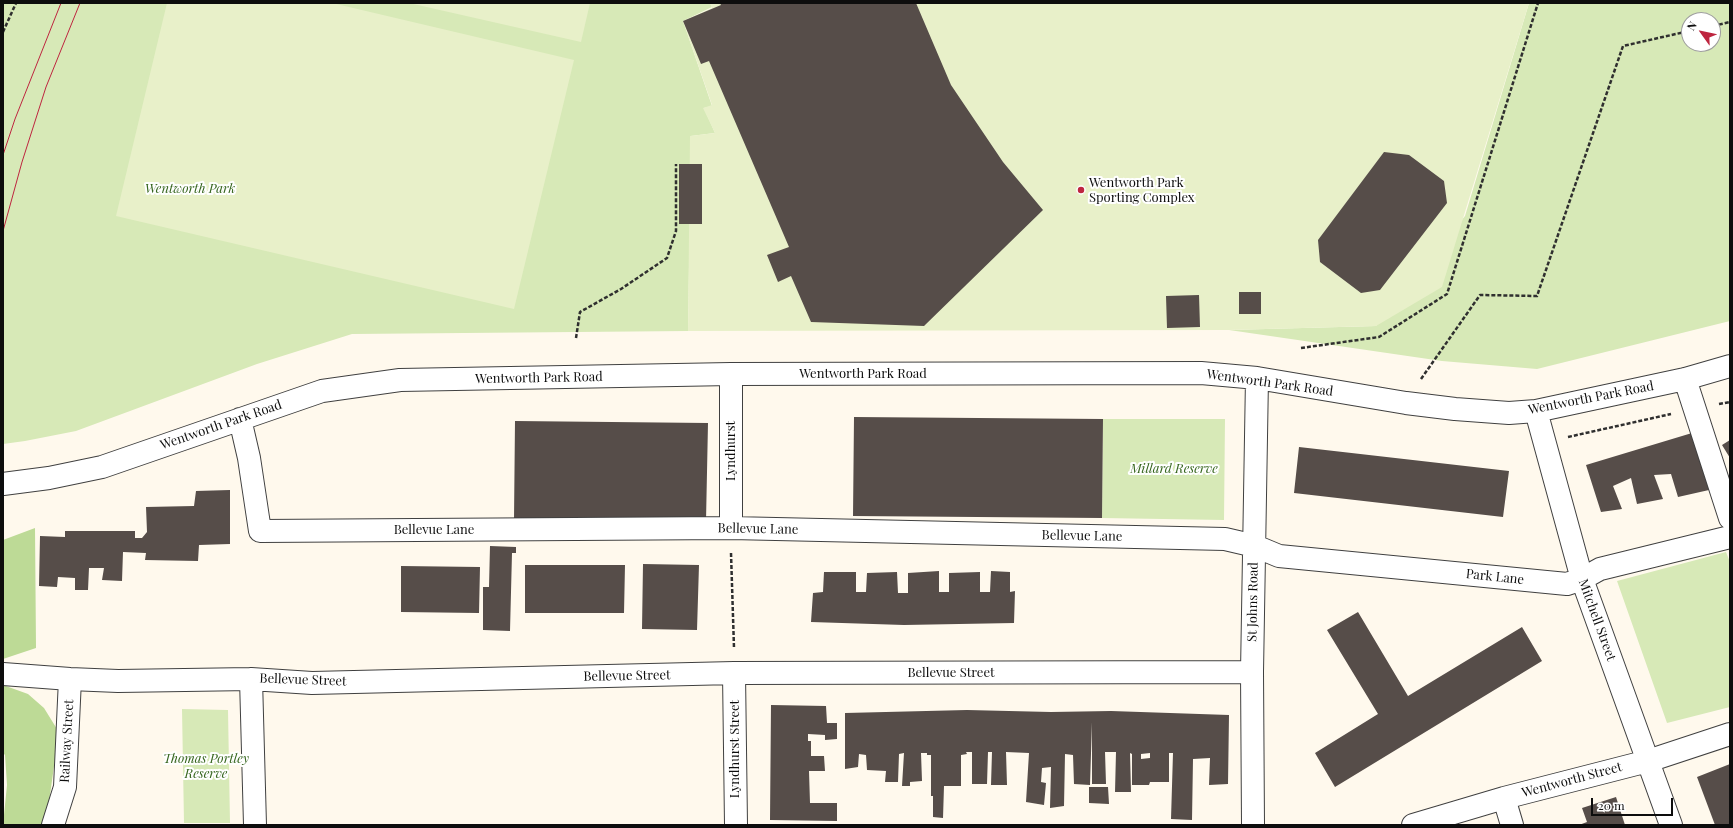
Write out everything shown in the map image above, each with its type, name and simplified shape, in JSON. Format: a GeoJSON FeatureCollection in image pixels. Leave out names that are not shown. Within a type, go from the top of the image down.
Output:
{"type":"FeatureCollection","features":[{"type":"Feature","properties":{"kind":"street","name":"Wentworth Park Road"},"geometry":{"type":"LineString","coordinates":[[3,484],[49,478],[102,467],[322,391],[400,380],[732,374],[1201,373],[1257,378],[1406,403],[1455,409],[1509,413],[1536,411],[1685,379],[1730,366]]}},
{"type":"Feature","properties":{"kind":"street","name":"Lyndhurst"},"geometry":{"type":"LineString","coordinates":[[731,528],[732,374]]}},
{"type":"Feature","properties":{"kind":"street","name":"St Johns Road"},"geometry":{"type":"LineString","coordinates":[[1253,825],[1252,672],[1257,378]]}},
{"type":"Feature","properties":{"kind":"street"},"geometry":{"type":"LineString","coordinates":[[1685,379],[1730,518]]}},
{"type":"Feature","properties":{"kind":"street","name":"Mitchell Street"},"geometry":{"type":"LineString","coordinates":[[1536,411],[1582,579],[1671,825]]}},
{"type":"Feature","properties":{"kind":"street","name":"Bellevue Lane"},"geometry":{"type":"LineString","coordinates":[[240,419],[249,458],[260,531],[731,528],[1225,539],[1255,546]]}},
{"type":"Feature","properties":{"kind":"street","name":"Park Lane"},"geometry":{"type":"LineString","coordinates":[[1255,546],[1279,556],[1567,584],[1582,579],[1600,569],[1730,536]]}},
{"type":"Feature","properties":{"kind":"street","name":"Bellevue Street"},"geometry":{"type":"LineString","coordinates":[[3,674],[118,681],[251,679],[312,683],[734,673],[1252,672]]}},
{"type":"Feature","properties":{"kind":"street","name":"Lyndhurst Street"},"geometry":{"type":"LineString","coordinates":[[734,673],[736,825]]}},
{"type":"Feature","properties":{"kind":"street","name":"Railway Street"},"geometry":{"type":"LineString","coordinates":[[53,825],[65,787],[70,679]]}},
{"type":"Feature","properties":{"kind":"street"},"geometry":{"type":"LineString","coordinates":[[251,679],[255,825]]}},
{"type":"Feature","properties":{"kind":"street","name":"Wentworth Street"},"geometry":{"type":"LineString","coordinates":[[1413,825],[1504,798],[1648,761],[1730,734]]}},
{"type":"Feature","properties":{"kind":"street"},"geometry":{"type":"LineString","coordinates":[[1504,798],[1512,825]]}},
{"type":"Feature","properties":{"kind":"path"},"geometry":{"type":"LineString","coordinates":[[3,32],[16,3]]}},
{"type":"Feature","properties":{"kind":"path"},"geometry":{"type":"LineString","coordinates":[[1300,348],[1379,337],[1447,294],[1538,3]]}},
{"type":"Feature","properties":{"kind":"path"},"geometry":{"type":"LineString","coordinates":[[1406,403],[1426,370],[1480,295],[1536,296],[1622,46],[1681,33]]}},
{"type":"Feature","properties":{"kind":"path"},"geometry":{"type":"LineString","coordinates":[[576,338],[580,312],[622,289],[667,258],[676,231],[678,191],[676,164]]}},
{"type":"Feature","properties":{"kind":"path"},"geometry":{"type":"LineString","coordinates":[[1564,438],[1695,408],[1730,402]]}},
{"type":"Feature","properties":{"kind":"path"},"geometry":{"type":"LineString","coordinates":[[731,528],[734,673]]}},
{"type":"Feature","properties":{"kind":"green space","name":"Wentworth Park"},"geometry":{"type":"Polygon","coordinates":[[[3,3],[710,3],[712,7],[683,21],[712,106],[704,108],[715,133],[691,136],[688,331],[352,334],[257,364],[76,431],[3,444],[3,3]]]}},
{"type":"Feature","properties":{"kind":"green space"},"geometry":{"type":"Polygon","coordinates":[[[167,3],[332,3],[574,60],[514,309],[116,216],[167,3]]]}},
{"type":"Feature","properties":{"kind":"green space"},"geometry":{"type":"Polygon","coordinates":[[[409,3],[590,3],[581,42],[409,3]]]}},
{"type":"Feature","properties":{"kind":"green space","name":"Wentworth Park Sporting Complex"},"geometry":{"type":"Polygon","coordinates":[[[710,3],[1529,3],[1442,287],[1376,326],[1229,330],[688,331],[690,136],[715,133],[703,108],[712,105],[683,21],[712,8],[710,3]]]}},
{"type":"Feature","properties":{"kind":"green space"},"geometry":{"type":"Polygon","coordinates":[[[1529,3],[1730,3],[1730,321],[1537,369],[1442,361],[1229,330],[1376,326],[1465,216],[1529,3]]]}},
{"type":"Feature","properties":{"kind":"green space","name":"Millard Reserve"},"geometry":{"type":"Polygon","coordinates":[[[1103,419],[1225,419],[1224,520],[1102,518],[1103,419]]]}},
{"type":"Feature","properties":{"kind":"green space"},"geometry":{"type":"Polygon","coordinates":[[[35,528],[36,648],[3,659],[3,540],[35,528]]]}},
{"type":"Feature","properties":{"kind":"green space"},"geometry":{"type":"Polygon","coordinates":[[[1726,552],[1730,562],[1730,707],[1667,723],[1617,581],[1726,552]]]}},
{"type":"Feature","properties":{"kind":"green space"},"geometry":{"type":"Polygon","coordinates":[[[3,685],[28,694],[44,708],[57,729],[56,752],[49,802],[43,825],[3,825],[7,785],[5,755],[3,753],[3,685]]]}},
{"type":"Feature","properties":{"kind":"green space","name":"Thomas Portley Reserve"},"geometry":{"type":"Polygon","coordinates":[[[182,709],[228,710],[230,823],[184,823],[182,709]]]}},
{"type":"Feature","properties":{"kind":"building"},"geometry":{"type":"Polygon","coordinates":[[[720,3],[916,3],[951,85],[1003,162],[1043,210],[924,326],[811,322],[791,276],[778,282],[767,255],[789,247],[709,61],[701,64],[683,21],[721,5],[720,3]]]}},
{"type":"Feature","properties":{"kind":"building"},"geometry":{"type":"Polygon","coordinates":[[[1384,152],[1409,155],[1444,181],[1447,203],[1380,290],[1361,293],[1320,262],[1318,240],[1384,152]]]}},
{"type":"Feature","properties":{"kind":"building"},"geometry":{"type":"Polygon","coordinates":[[[679,164],[702,164],[702,224],[679,224],[679,164]]]}},
{"type":"Feature","properties":{"kind":"building"},"geometry":{"type":"Polygon","coordinates":[[[1239,292],[1261,292],[1261,314],[1239,314],[1239,292]]]}},
{"type":"Feature","properties":{"kind":"building"},"geometry":{"type":"Polygon","coordinates":[[[1199,295],[1200,327],[1167,328],[1166,296],[1199,295]]]}},
{"type":"Feature","properties":{"kind":"building"},"geometry":{"type":"Polygon","coordinates":[[[854,417],[1103,419],[1102,518],[853,516],[854,417]]]}},
{"type":"Feature","properties":{"kind":"building"},"geometry":{"type":"Polygon","coordinates":[[[515,421],[708,423],[706,521],[514,519],[515,421]]]}},
{"type":"Feature","properties":{"kind":"building"},"geometry":{"type":"Polygon","coordinates":[[[1692,433],[1709,490],[1678,497],[1671,474],[1654,475],[1663,499],[1637,504],[1631,478],[1613,486],[1622,509],[1601,512],[1586,465],[1692,433]]]}},
{"type":"Feature","properties":{"kind":"building"},"geometry":{"type":"Polygon","coordinates":[[[1730,440],[1730,458],[1722,445],[1730,440]]]}},
{"type":"Feature","properties":{"kind":"building"},"geometry":{"type":"Polygon","coordinates":[[[1299,447],[1509,471],[1503,517],[1294,493],[1299,447]]]}},
{"type":"Feature","properties":{"kind":"building"},"geometry":{"type":"Polygon","coordinates":[[[230,490],[230,544],[199,545],[198,561],[145,560],[146,553],[123,552],[122,581],[102,580],[104,568],[89,568],[88,590],[75,590],[75,578],[58,577],[57,587],[39,586],[40,536],[65,537],[65,531],[135,531],[135,538],[142,538],[147,532],[146,507],[194,506],[196,491],[230,490]]]}},
{"type":"Feature","properties":{"kind":"building"},"geometry":{"type":"Polygon","coordinates":[[[490,546],[516,547],[516,553],[512,553],[510,631],[483,630],[483,587],[489,587],[490,546]]]}},
{"type":"Feature","properties":{"kind":"building"},"geometry":{"type":"Polygon","coordinates":[[[643,564],[699,565],[697,630],[642,629],[643,564]]]}},
{"type":"Feature","properties":{"kind":"building"},"geometry":{"type":"Polygon","coordinates":[[[525,565],[625,565],[624,613],[525,613],[525,565]]]}},
{"type":"Feature","properties":{"kind":"building"},"geometry":{"type":"Polygon","coordinates":[[[401,566],[480,567],[479,613],[401,612],[401,566]]]}},
{"type":"Feature","properties":{"kind":"building"},"geometry":{"type":"Polygon","coordinates":[[[939,571],[939,592],[949,592],[949,573],[980,572],[980,592],[990,592],[991,571],[1010,572],[1010,592],[1015,591],[1014,623],[904,625],[811,622],[813,593],[823,592],[824,572],[856,572],[856,592],[866,592],[867,573],[897,572],[898,593],[908,593],[908,573],[939,571]]]}},
{"type":"Feature","properties":{"kind":"building"},"geometry":{"type":"Polygon","coordinates":[[[1358,612],[1408,696],[1522,627],[1542,661],[1335,787],[1315,753],[1378,714],[1327,630],[1358,612]]]}},
{"type":"Feature","properties":{"kind":"building"},"geometry":{"type":"Polygon","coordinates":[[[771,705],[826,706],[827,723],[837,723],[837,739],[825,740],[825,735],[808,734],[808,741],[811,741],[811,756],[824,756],[825,771],[809,771],[810,803],[837,803],[837,821],[770,820],[771,705]]]}},
{"type":"Feature","properties":{"kind":"building"},"geometry":{"type":"Polygon","coordinates":[[[967,710],[1051,712],[1111,711],[1229,715],[1228,784],[1209,785],[1210,758],[1193,759],[1192,820],[1171,819],[1173,753],[1169,753],[1169,782],[1150,782],[1149,785],[1132,785],[1132,754],[1130,753],[1131,792],[1115,792],[1116,752],[1105,752],[1106,784],[1092,784],[1092,722],[1090,785],[1074,784],[1073,755],[1065,754],[1064,806],[1050,808],[1051,767],[1042,768],[1041,782],[1046,783],[1044,805],[1026,802],[1029,753],[1006,752],[1007,785],[991,785],[992,752],[988,752],[987,784],[972,784],[972,752],[966,752],[967,754],[961,755],[961,786],[944,786],[943,818],[933,817],[933,796],[931,796],[931,755],[921,753],[922,781],[910,782],[910,786],[902,786],[904,753],[899,754],[898,782],[885,782],[886,771],[867,770],[866,755],[859,754],[858,767],[845,769],[845,713],[967,710]],[[1150,753],[1141,754],[1141,759],[1150,758],[1150,753]]]}},
{"type":"Feature","properties":{"kind":"building"},"geometry":{"type":"Polygon","coordinates":[[[1730,764],[1730,825],[1715,825],[1697,777],[1730,764]]]}},
{"type":"Feature","properties":{"kind":"building"},"geometry":{"type":"Polygon","coordinates":[[[1089,787],[1108,787],[1109,804],[1089,803],[1089,787]]]}},
{"type":"Feature","properties":{"kind":"building"},"geometry":{"type":"Polygon","coordinates":[[[1616,797],[1625,825],[1579,825],[1587,822],[1582,808],[1616,797]]]}},
{"type":"Feature","properties":{"kind":"tram line"},"geometry":{"type":"LineString","coordinates":[[3,155],[15,119],[61,3]]}},
{"type":"Feature","properties":{"kind":"tram line"},"geometry":{"type":"LineString","coordinates":[[3,231],[22,162],[46,87],[80,3]]}},
{"type":"Feature","properties":{"kind":"place","name":"Wentworth Park Sporting Complex"},"geometry":{"type":"Point","coordinates":[1081,190]}}]}
